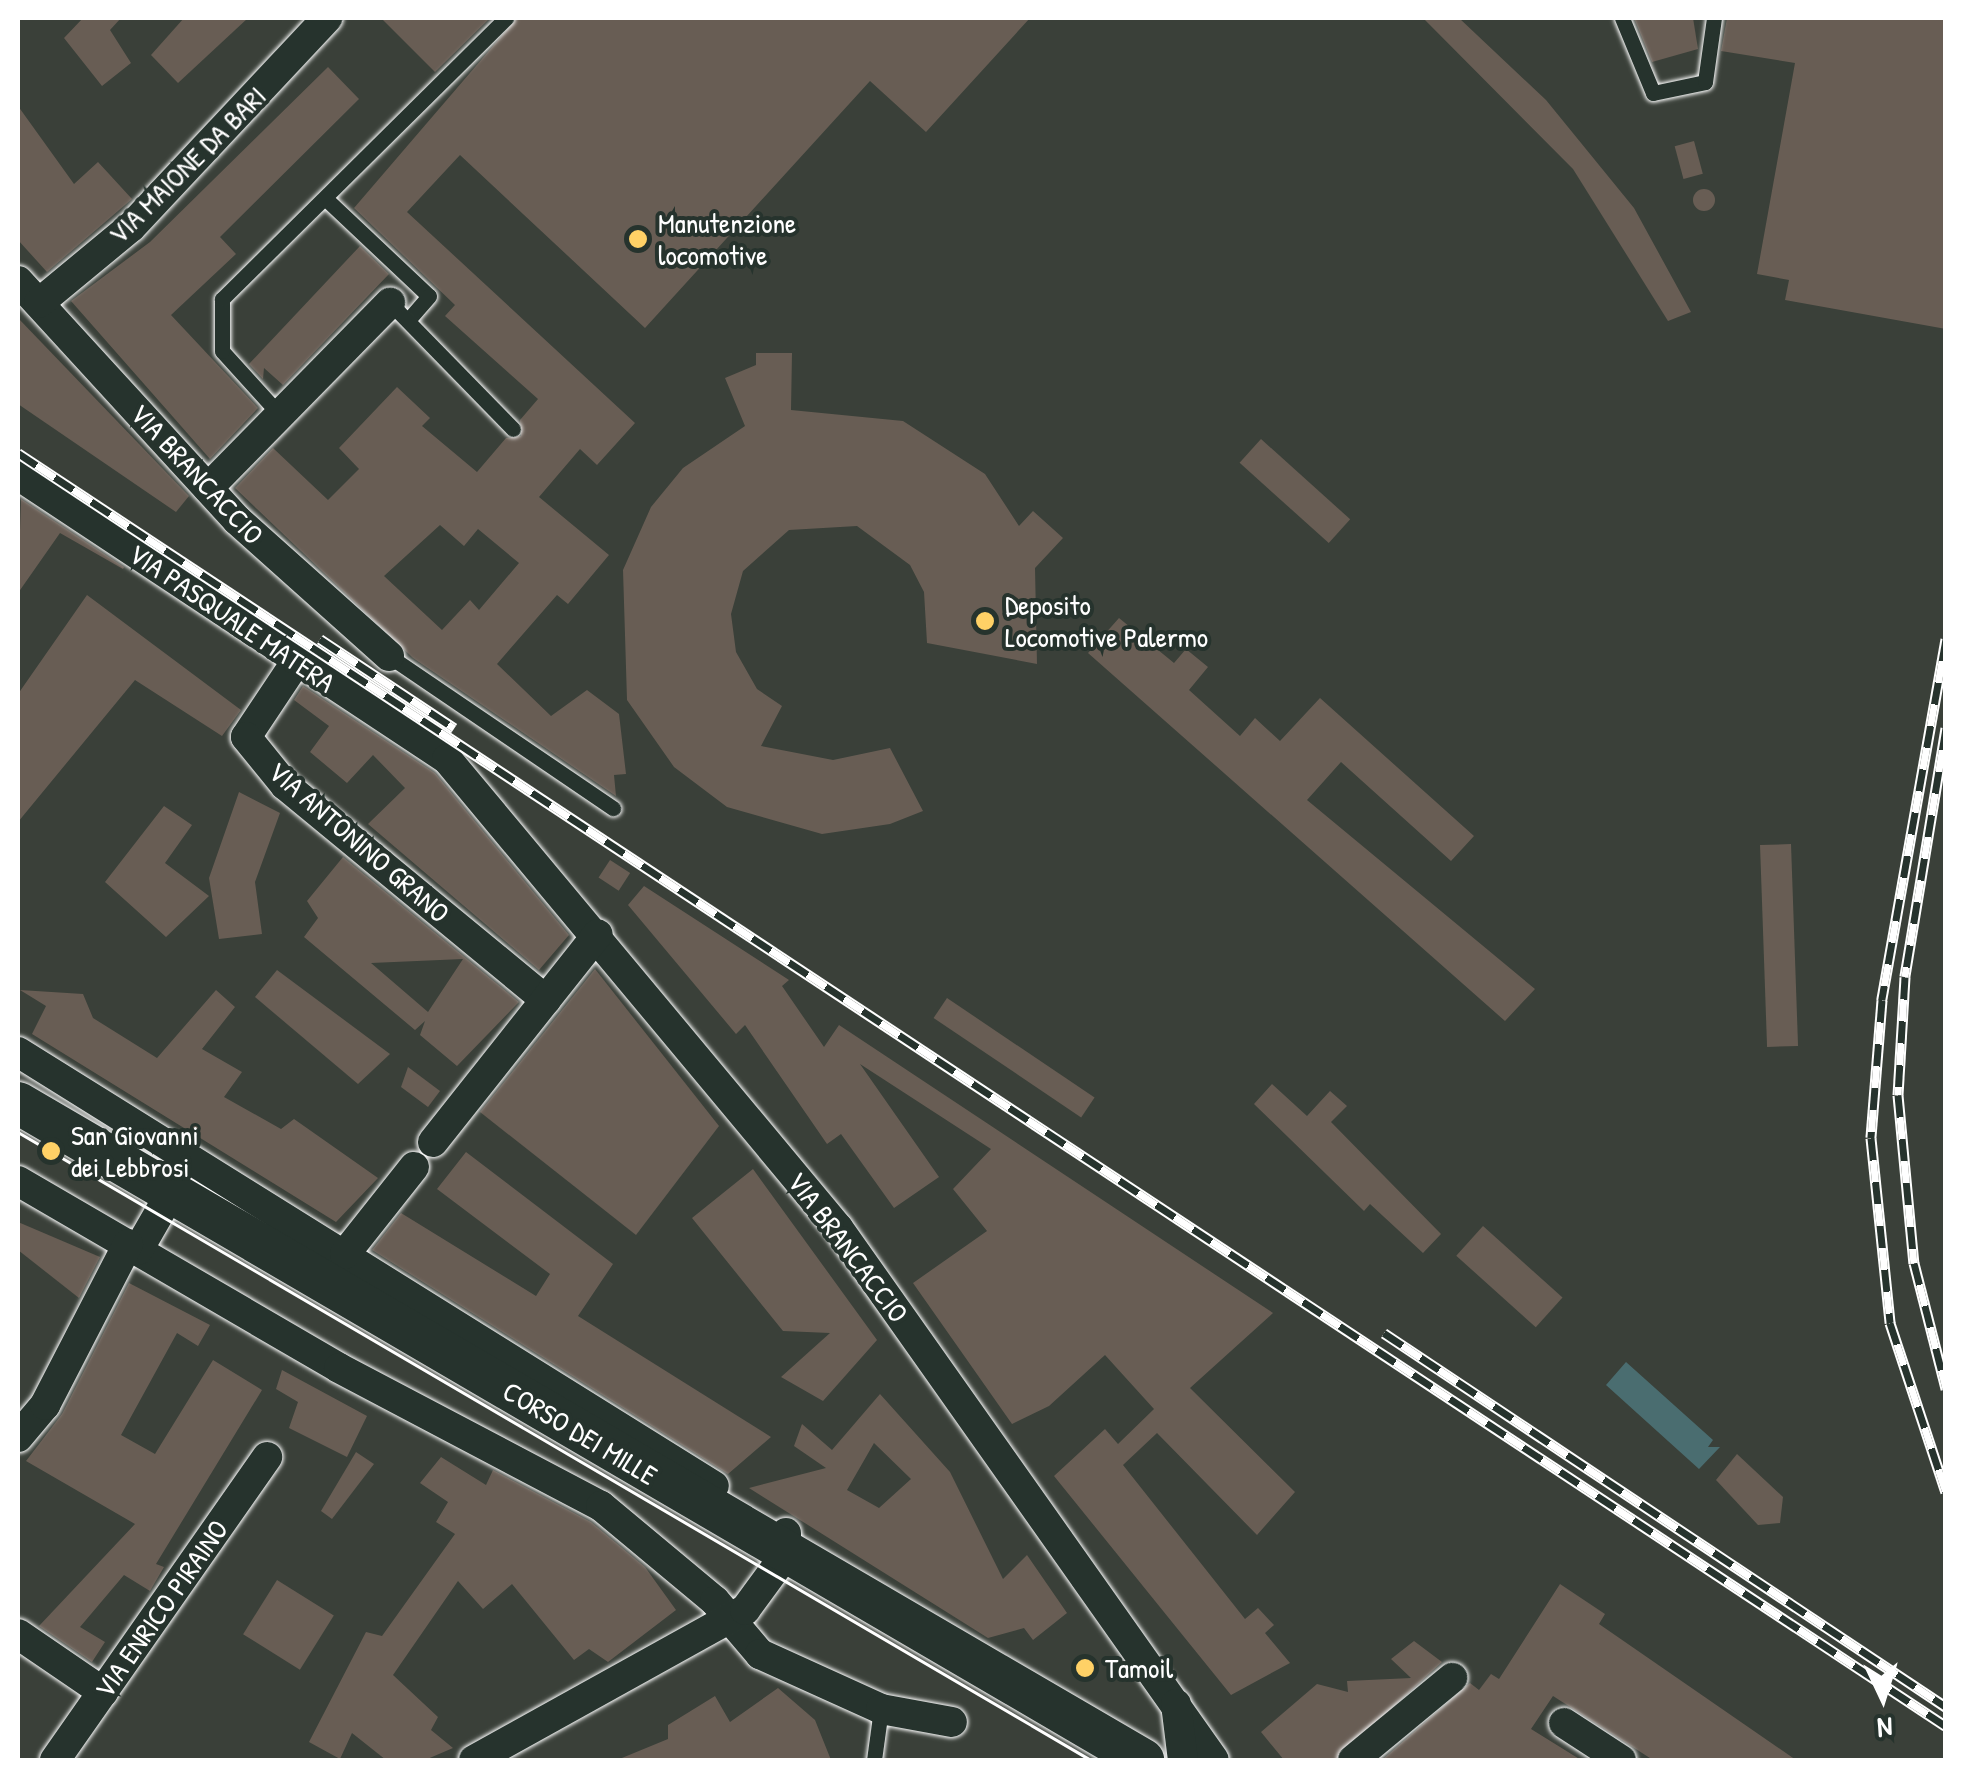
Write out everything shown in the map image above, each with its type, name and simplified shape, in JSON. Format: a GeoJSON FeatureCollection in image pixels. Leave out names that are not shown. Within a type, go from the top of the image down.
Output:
{"type":"FeatureCollection","features":[{"type":"Feature","properties":{"kind":"street","name":"VIA MAIONE DA BARI"},"geometry":{"type":"LineString","coordinates":[[39,304],[156,202],[328,18]]}},
{"type":"Feature","properties":{"kind":"street","name":"VIA BRANCACCIO"},"geometry":{"type":"LineString","coordinates":[[18,281],[208,488],[389,656]]}},
{"type":"Feature","properties":{"kind":"street"},"geometry":{"type":"LineString","coordinates":[[208,488],[280,415],[400,311]]}},
{"type":"Feature","properties":{"kind":"street","name":"VIA PASQUALE MATERA"},"geometry":{"type":"LineString","coordinates":[[18,476],[447,759]]}},
{"type":"Feature","properties":{"kind":"street","name":"VIA ANTONINO GRANO"},"geometry":{"type":"LineString","coordinates":[[296,662],[246,737],[285,786],[546,1000]]}},
{"type":"Feature","properties":{"kind":"street","name":"VIA BRANCACCIO"},"geometry":{"type":"LineString","coordinates":[[447,759],[598,934],[838,1228],[1210,1749],[1228,1760]]}},
{"type":"Feature","properties":{"kind":"street"},"geometry":{"type":"LineString","coordinates":[[433,1142],[598,934]]}},
{"type":"Feature","properties":{"kind":"street"},"geometry":{"type":"LineString","coordinates":[[18,1052],[778,1526],[786,1554],[732,1619],[474,1760]]}},
{"type":"Feature","properties":{"kind":"street","name":"CORSO DEI MILLE"},"geometry":{"type":"LineString","coordinates":[[18,1104],[1143,1760]]}},
{"type":"Feature","properties":{"kind":"street"},"geometry":{"type":"LineString","coordinates":[[344,1254],[414,1167]]}},
{"type":"Feature","properties":{"kind":"street"},"geometry":{"type":"LineString","coordinates":[[18,1181],[601,1506],[732,1619],[760,1654],[881,1709],[952,1722]]}},
{"type":"Feature","properties":{"kind":"street"},"geometry":{"type":"LineString","coordinates":[[18,1437],[45,1404],[133,1247],[172,1191]]}},
{"type":"Feature","properties":{"kind":"street","name":"VIA ENRICO PIRAINO"},"geometry":{"type":"LineString","coordinates":[[56,1760],[267,1457]]}},
{"type":"Feature","properties":{"kind":"street"},"geometry":{"type":"LineString","coordinates":[[18,1634],[104,1692]]}},
{"type":"Feature","properties":{"kind":"street"},"geometry":{"type":"LineString","coordinates":[[1352,1760],[1452,1678]]}},
{"type":"Feature","properties":{"kind":"street"},"geometry":{"type":"LineString","coordinates":[[1174,1696],[1183,1760]]}},
{"type":"Feature","properties":{"kind":"street"},"geometry":{"type":"LineString","coordinates":[[1564,1723],[1621,1760]]}},
{"type":"Feature","properties":{"kind":"lane"},"geometry":{"type":"LineString","coordinates":[[280,415],[222,350],[222,299],[506,18]]}},
{"type":"Feature","properties":{"kind":"lane"},"geometry":{"type":"LineString","coordinates":[[1622,18],[1653,94],[1706,82],[1714,18]]}},
{"type":"Feature","properties":{"kind":"lane"},"geometry":{"type":"LineString","coordinates":[[326,199],[429,296],[400,311],[513,429]]}},
{"type":"Feature","properties":{"kind":"lane"},"geometry":{"type":"LineString","coordinates":[[389,656],[613,808]]}},
{"type":"Feature","properties":{"kind":"lane"},"geometry":{"type":"LineString","coordinates":[[874,1760],[881,1709]]}},
{"type":"Feature","properties":{"kind":"water"},"geometry":{"type":"Polygon","coordinates":[[[1626,1362],[1713,1440],[1708,1447],[1720,1447],[1699,1469],[1606,1385],[1626,1362]]]}},
{"type":"Feature","properties":{"kind":"building"},"geometry":{"type":"Polygon","coordinates":[[[83,18],[121,18],[110,30],[131,63],[102,86],[64,38],[83,18]]]}},
{"type":"Feature","properties":{"kind":"building"},"geometry":{"type":"Polygon","coordinates":[[[184,18],[248,18],[178,83],[151,55],[184,18]]]}},
{"type":"Feature","properties":{"kind":"building"},"geometry":{"type":"Polygon","coordinates":[[[381,18],[490,18],[435,72],[381,18]]]}},
{"type":"Feature","properties":{"kind":"building"},"geometry":{"type":"Polygon","coordinates":[[[517,18],[1030,18],[926,132],[870,81],[645,328],[460,155],[407,212],[635,423],[597,465],[580,449],[539,497],[609,555],[568,604],[557,595],[497,664],[551,716],[587,690],[619,714],[626,774],[614,775],[616,796],[413,658],[235,488],[273,448],[328,500],[359,469],[339,448],[397,387],[430,418],[422,426],[477,472],[506,438],[521,436],[520,420],[538,399],[445,316],[455,305],[354,208],[517,18]],[[440,525],[384,576],[442,630],[470,600],[479,610],[519,563],[478,529],[464,546],[440,525]]]}},
{"type":"Feature","properties":{"kind":"building"},"geometry":{"type":"Polygon","coordinates":[[[1423,18],[1459,18],[1546,100],[1634,208],[1691,312],[1668,321],[1573,169],[1423,18]]]}},
{"type":"Feature","properties":{"kind":"building"},"geometry":{"type":"Polygon","coordinates":[[[1634,18],[1693,18],[1698,49],[1652,62],[1634,18]]]}},
{"type":"Feature","properties":{"kind":"building"},"geometry":{"type":"Polygon","coordinates":[[[1727,18],[1946,18],[1946,329],[1785,300],[1789,280],[1757,274],[1795,63],[1721,51],[1727,18]]]}},
{"type":"Feature","properties":{"kind":"building"},"geometry":{"type":"Polygon","coordinates":[[[328,67],[359,99],[220,237],[236,254],[171,315],[258,408],[210,459],[71,301],[150,242],[328,67]]]}},
{"type":"Feature","properties":{"kind":"building"},"geometry":{"type":"Polygon","coordinates":[[[18,106],[74,184],[98,162],[132,199],[47,272],[18,240],[18,106]]]}},
{"type":"Feature","properties":{"kind":"building"},"geometry":{"type":"Polygon","coordinates":[[[1694,141],[1703,174],[1683,179],[1675,146],[1694,141]]]}},
{"type":"Feature","properties":{"kind":"building"},"geometry":{"type":"Polygon","coordinates":[[[1704,189],[1712,192],[1712,208],[1704,211],[1696,208],[1693,200],[1696,192],[1704,189]]]}},
{"type":"Feature","properties":{"kind":"building"},"geometry":{"type":"Polygon","coordinates":[[[360,246],[389,274],[283,385],[264,368],[263,379],[249,364],[360,246]]]}},
{"type":"Feature","properties":{"kind":"building"},"geometry":{"type":"Polygon","coordinates":[[[18,318],[189,496],[176,512],[18,404],[18,318]]]}},
{"type":"Feature","properties":{"kind":"building","name":"Deposito Locomotive Palermo"},"geometry":{"type":"Polygon","coordinates":[[[756,353],[792,353],[791,410],[903,421],[985,474],[1019,526],[1033,511],[1063,538],[1035,568],[1037,664],[927,643],[924,592],[910,565],[857,526],[789,530],[743,571],[731,614],[736,652],[757,689],[782,706],[761,746],[833,760],[890,748],[923,811],[890,824],[822,834],[727,807],[674,767],[627,700],[623,570],[651,507],[683,468],[745,426],[725,378],[756,365],[756,353]]]}},
{"type":"Feature","properties":{"kind":"building"},"geometry":{"type":"Polygon","coordinates":[[[1261,439],[1350,519],[1329,543],[1240,463],[1261,439]]]}},
{"type":"Feature","properties":{"kind":"building"},"geometry":{"type":"Polygon","coordinates":[[[21,499],[123,569],[60,533],[18,593],[21,499]]]}},
{"type":"Feature","properties":{"kind":"building"},"geometry":{"type":"Polygon","coordinates":[[[87,595],[241,710],[222,736],[135,680],[18,822],[18,694],[87,595]]]}},
{"type":"Feature","properties":{"kind":"building"},"geometry":{"type":"Polygon","coordinates":[[[1119,618],[1174,663],[1186,649],[1208,667],[1189,690],[1240,736],[1255,718],[1280,741],[1320,698],[1474,836],[1451,861],[1341,762],[1307,800],[1535,989],[1505,1021],[1088,653],[1119,618]]]}},
{"type":"Feature","properties":{"kind":"building"},"geometry":{"type":"Polygon","coordinates":[[[303,686],[435,773],[569,935],[539,970],[368,824],[405,788],[373,755],[347,783],[310,752],[329,726],[294,700],[303,686]]]}},
{"type":"Feature","properties":{"kind":"building"},"geometry":{"type":"Polygon","coordinates":[[[239,792],[280,813],[255,882],[262,934],[219,939],[209,878],[239,792]]]}},
{"type":"Feature","properties":{"kind":"building"},"geometry":{"type":"Polygon","coordinates":[[[164,806],[192,825],[165,863],[209,896],[166,937],[105,882],[164,806]]]}},
{"type":"Feature","properties":{"kind":"building"},"geometry":{"type":"Polygon","coordinates":[[[1791,844],[1798,1046],[1767,1047],[1760,845],[1791,844]]]}},
{"type":"Feature","properties":{"kind":"building"},"geometry":{"type":"Polygon","coordinates":[[[343,857],[519,1002],[457,1066],[420,1035],[425,1021],[415,1030],[304,937],[318,918],[307,901],[343,857]],[[463,959],[371,963],[428,1012],[463,959]]]}},
{"type":"Feature","properties":{"kind":"building"},"geometry":{"type":"Polygon","coordinates":[[[610,860],[630,873],[619,891],[599,878],[610,860]]]}},
{"type":"Feature","properties":{"kind":"building"},"geometry":{"type":"Polygon","coordinates":[[[644,886],[789,980],[782,986],[824,1047],[839,1025],[1273,1313],[1190,1388],[1295,1492],[1257,1535],[1157,1433],[1123,1465],[1245,1619],[1258,1608],[1274,1625],[1265,1633],[1290,1663],[1231,1695],[1054,1476],[1105,1429],[1118,1444],[1154,1409],[1105,1355],[1049,1406],[1012,1424],[913,1283],[987,1231],[953,1189],[991,1149],[860,1064],[939,1177],[894,1208],[841,1134],[827,1144],[745,1025],[736,1034],[628,905],[644,886]]]}},
{"type":"Feature","properties":{"kind":"building"},"geometry":{"type":"Polygon","coordinates":[[[595,969],[719,1126],[636,1235],[480,1112],[595,969]]]}},
{"type":"Feature","properties":{"kind":"building"},"geometry":{"type":"Polygon","coordinates":[[[277,970],[390,1054],[358,1084],[255,997],[277,970]]]}},
{"type":"Feature","properties":{"kind":"building"},"geometry":{"type":"Polygon","coordinates":[[[20,990],[83,994],[93,1018],[157,1058],[216,990],[235,1007],[202,1049],[242,1072],[224,1097],[281,1129],[294,1119],[378,1178],[336,1222],[32,1034],[46,1006],[20,990]]]}},
{"type":"Feature","properties":{"kind":"building"},"geometry":{"type":"Polygon","coordinates":[[[947,998],[1095,1098],[1081,1117],[934,1018],[947,998]]]}},
{"type":"Feature","properties":{"kind":"building"},"geometry":{"type":"Polygon","coordinates":[[[408,1067],[440,1091],[428,1107],[401,1087],[408,1067]]]}},
{"type":"Feature","properties":{"kind":"building"},"geometry":{"type":"Polygon","coordinates":[[[1272,1084],[1307,1116],[1330,1091],[1347,1106],[1331,1122],[1441,1234],[1423,1253],[1370,1204],[1364,1211],[1254,1104],[1272,1084]]]}},
{"type":"Feature","properties":{"kind":"building"},"geometry":{"type":"Polygon","coordinates":[[[466,1152],[613,1264],[578,1316],[771,1437],[728,1474],[372,1250],[401,1213],[536,1296],[550,1274],[437,1189],[466,1152]]]}},
{"type":"Feature","properties":{"kind":"building"},"geometry":{"type":"Polygon","coordinates":[[[753,1169],[877,1340],[823,1401],[781,1377],[830,1333],[783,1331],[692,1218],[753,1169]]]}},
{"type":"Feature","properties":{"kind":"building"},"geometry":{"type":"Polygon","coordinates":[[[18,1222],[100,1257],[79,1298],[18,1250],[18,1222]]]}},
{"type":"Feature","properties":{"kind":"building"},"geometry":{"type":"Polygon","coordinates":[[[1483,1226],[1563,1298],[1536,1327],[1456,1256],[1483,1226]]]}},
{"type":"Feature","properties":{"kind":"building"},"geometry":{"type":"Polygon","coordinates":[[[129,1283],[210,1325],[198,1346],[177,1333],[121,1435],[155,1454],[213,1360],[262,1390],[156,1564],[164,1567],[150,1591],[124,1575],[80,1627],[105,1642],[92,1662],[39,1626],[135,1524],[26,1461],[62,1414],[129,1283]]]}},
{"type":"Feature","properties":{"kind":"building"},"geometry":{"type":"Polygon","coordinates":[[[282,1370],[367,1416],[347,1457],[289,1428],[298,1402],[276,1389],[282,1370]]]}},
{"type":"Feature","properties":{"kind":"building"},"geometry":{"type":"Polygon","coordinates":[[[880,1394],[950,1472],[1003,1579],[1027,1555],[1067,1613],[1033,1640],[1024,1628],[988,1638],[749,1488],[826,1468],[794,1446],[802,1424],[832,1450],[880,1394]],[[874,1443],[847,1490],[879,1508],[911,1479],[874,1443]]]}},
{"type":"Feature","properties":{"kind":"building"},"geometry":{"type":"Polygon","coordinates":[[[356,1452],[374,1464],[332,1519],[321,1511],[356,1452]]]}},
{"type":"Feature","properties":{"kind":"building"},"geometry":{"type":"Polygon","coordinates":[[[1737,1454],[1783,1497],[1780,1523],[1758,1525],[1716,1480],[1737,1454]]]}},
{"type":"Feature","properties":{"kind":"building"},"geometry":{"type":"Polygon","coordinates":[[[441,1457],[486,1485],[493,1470],[591,1522],[645,1567],[676,1610],[608,1662],[589,1649],[574,1660],[512,1584],[483,1609],[458,1581],[393,1675],[438,1717],[431,1730],[453,1748],[425,1760],[386,1760],[352,1733],[340,1759],[309,1742],[366,1632],[382,1636],[455,1534],[436,1522],[448,1502],[420,1483],[441,1457]]]}},
{"type":"Feature","properties":{"kind":"building"},"geometry":{"type":"Polygon","coordinates":[[[277,1580],[334,1616],[300,1670],[243,1634],[277,1580]]]}},
{"type":"Feature","properties":{"kind":"building"},"geometry":{"type":"Polygon","coordinates":[[[1560,1584],[1605,1614],[1599,1624],[1796,1760],[1653,1760],[1553,1696],[1531,1729],[1581,1760],[1382,1760],[1470,1683],[1479,1690],[1491,1674],[1499,1679],[1560,1584]]]}},
{"type":"Feature","properties":{"kind":"building"},"geometry":{"type":"Polygon","coordinates":[[[1414,1641],[1442,1662],[1335,1760],[1284,1760],[1261,1732],[1317,1684],[1348,1692],[1347,1681],[1411,1678],[1391,1659],[1414,1641]]]}},
{"type":"Feature","properties":{"kind":"building"},"geometry":{"type":"Polygon","coordinates":[[[778,1688],[815,1720],[831,1760],[617,1760],[668,1739],[668,1725],[715,1696],[730,1722],[778,1688]]]}},
{"type":"Feature","properties":{"kind":"tram line"},"geometry":{"type":"LineString","coordinates":[[18,1132],[1091,1760]]}},
{"type":"Feature","properties":{"kind":"railway"},"geometry":{"type":"LineString","coordinates":[[18,453],[1946,1726]]}},
{"type":"Feature","properties":{"kind":"railway"},"geometry":{"type":"LineString","coordinates":[[320,639],[454,728]]}},
{"type":"Feature","properties":{"kind":"railway"},"geometry":{"type":"LineString","coordinates":[[1946,639],[1882,1000],[1871,1138],[1890,1323],[1946,1492]]}},
{"type":"Feature","properties":{"kind":"railway"},"geometry":{"type":"LineString","coordinates":[[1946,728],[1905,977],[1898,1095],[1914,1263],[1946,1389]]}},
{"type":"Feature","properties":{"kind":"railway"},"geometry":{"type":"LineString","coordinates":[[1384,1333],[1946,1707]]}},
{"type":"Feature","properties":{"kind":"place","name":"Manutenzione locomotive"},"geometry":{"type":"Point","coordinates":[638,239]}},
{"type":"Feature","properties":{"kind":"place","name":"Deposito Locomotive Palermo"},"geometry":{"type":"Point","coordinates":[985,621]}},
{"type":"Feature","properties":{"kind":"place","name":"San Giovanni dei Lebbrosi"},"geometry":{"type":"Point","coordinates":[51,1151]}},
{"type":"Feature","properties":{"kind":"place","name":"Tamoil"},"geometry":{"type":"Point","coordinates":[1085,1668]}}]}
